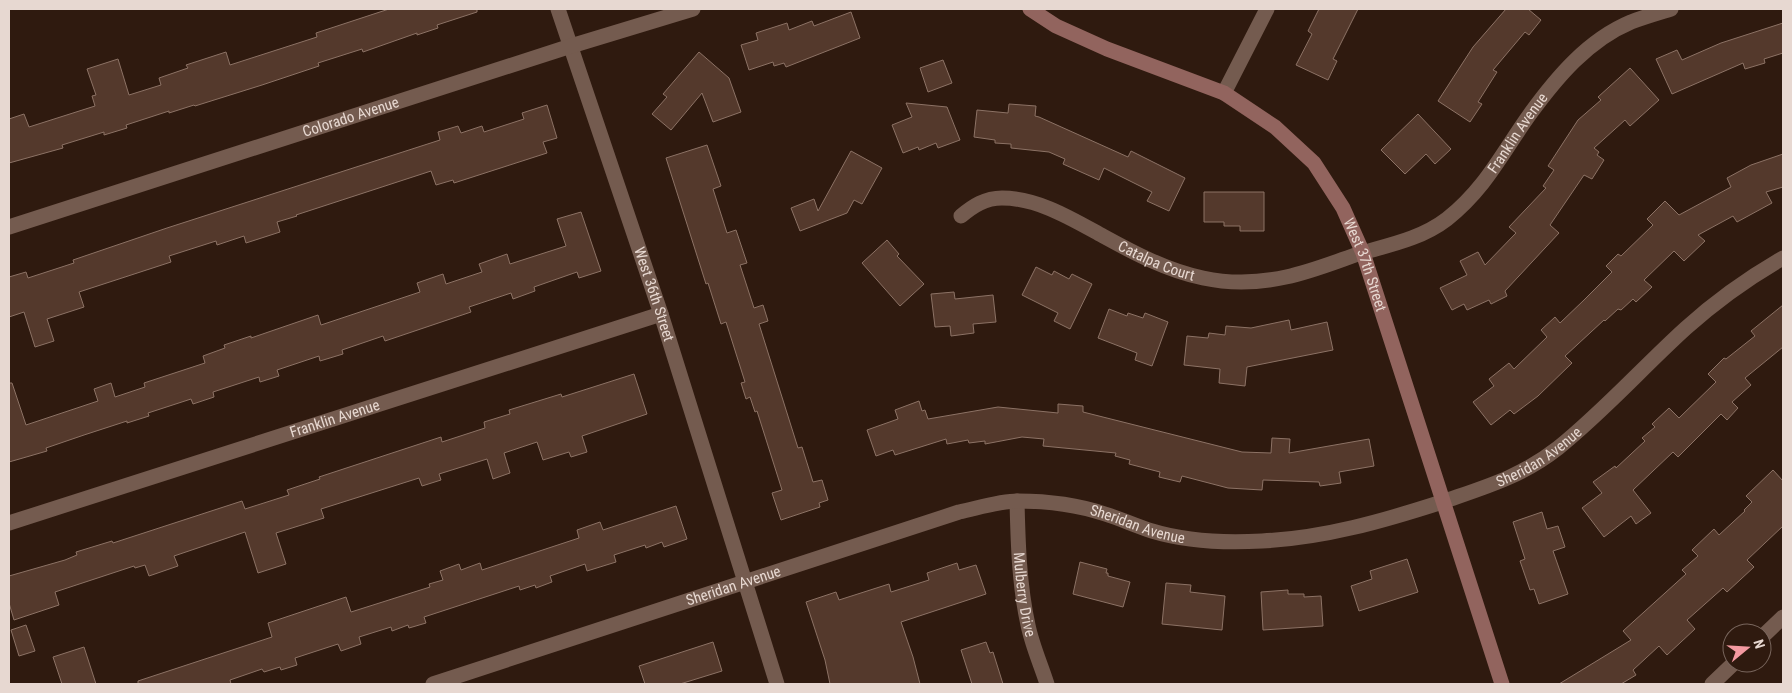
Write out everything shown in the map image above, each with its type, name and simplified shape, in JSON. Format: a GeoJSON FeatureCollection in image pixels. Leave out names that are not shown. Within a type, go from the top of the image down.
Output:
{"type":"FeatureCollection","features":[{"type":"Feature","properties":{"kind":"street","name":"West 36th Street"},"geometry":{"type":"LineString","coordinates":[[558,9],[661,314],[777,684]]}},
{"type":"Feature","properties":{"kind":"street","name":"Colorado Avenue"},"geometry":{"type":"LineString","coordinates":[[9,227],[570,46],[693,9]]}},
{"type":"Feature","properties":{"kind":"street","name":"West 37th Street"},"geometry":{"type":"LineString","coordinates":[[1030,9],[1056,26],[1107,49],[1224,93],[1275,127],[1314,164],[1343,208],[1363,253],[1502,684]]}},
{"type":"Feature","properties":{"kind":"street"},"geometry":{"type":"LineString","coordinates":[[1224,93],[1268,9]]}},
{"type":"Feature","properties":{"kind":"street","name":"Franklin Avenue"},"geometry":{"type":"LineString","coordinates":[[1363,253],[1421,235],[1446,220],[1488,178],[1530,114],[1557,79],[1583,52],[1614,30],[1671,9]]}},
{"type":"Feature","properties":{"kind":"street","name":"Catalpa Court"},"geometry":{"type":"LineString","coordinates":[[961,216],[974,205],[988,200],[1002,198],[1031,202],[1065,215],[1134,252],[1165,266],[1202,278],[1229,282],[1260,282],[1288,276],[1363,253]]}},
{"type":"Feature","properties":{"kind":"street","name":"Sheridan Avenue"},"geometry":{"type":"LineString","coordinates":[[433,684],[477,678],[746,582],[959,512],[1017,501],[1065,505],[1103,513],[1152,531],[1183,538],[1226,542],[1264,541],[1321,535],[1352,529],[1403,515],[1490,486],[1524,472],[1556,450],[1593,419],[1687,327],[1738,286],[1783,258]]}},
{"type":"Feature","properties":{"kind":"street","name":"Franklin Avenue"},"geometry":{"type":"LineString","coordinates":[[9,523],[661,314]]}},
{"type":"Feature","properties":{"kind":"street","name":"Mulberry Drive"},"geometry":{"type":"LineString","coordinates":[[1017,501],[1018,548],[1023,599],[1028,627],[1047,684]]}},
{"type":"Feature","properties":{"kind":"street"},"geometry":{"type":"LineString","coordinates":[[1772,627],[1783,617]]}},
{"type":"Feature","properties":{"kind":"street"},"geometry":{"type":"LineString","coordinates":[[1712,684],[1724,673]]}},
{"type":"Feature","properties":{"kind":"building"},"geometry":{"type":"Polygon","coordinates":[[[389,9],[477,9],[477,12],[437,25],[438,28],[417,35],[417,33],[363,52],[362,49],[318,63],[319,66],[262,85],[195,106],[169,113],[169,111],[126,125],[127,128],[104,135],[104,132],[62,145],[63,148],[9,163],[9,119],[24,114],[29,127],[95,106],[92,96],[96,95],[87,69],[118,59],[129,95],[161,85],[159,78],[188,68],[186,65],[226,52],[230,65],[317,37],[316,33],[389,9]]]}},
{"type":"Feature","properties":{"kind":"building"},"geometry":{"type":"Polygon","coordinates":[[[1319,9],[1358,9],[1333,59],[1337,61],[1328,80],[1296,65],[1312,34],[1308,31],[1319,9]]]}},
{"type":"Feature","properties":{"kind":"building"},"geometry":{"type":"Polygon","coordinates":[[[1506,9],[1528,9],[1541,20],[1529,35],[1525,32],[1493,70],[1497,72],[1478,102],[1482,104],[1470,122],[1438,101],[1473,47],[1506,9]]]}},
{"type":"Feature","properties":{"kind":"building"},"geometry":{"type":"Polygon","coordinates":[[[851,12],[860,38],[786,67],[784,63],[774,66],[773,62],[749,70],[741,45],[758,40],[756,33],[787,23],[789,30],[812,21],[814,26],[851,12]]]}},
{"type":"Feature","properties":{"kind":"building"},"geometry":{"type":"Polygon","coordinates":[[[1783,23],[1783,53],[1764,59],[1765,63],[1745,69],[1743,63],[1672,94],[1656,59],[1677,50],[1682,60],[1721,43],[1783,23]]]}},
{"type":"Feature","properties":{"kind":"building"},"geometry":{"type":"Polygon","coordinates":[[[699,52],[729,78],[741,112],[713,122],[702,93],[671,130],[652,114],[667,97],[663,94],[699,52]]]}},
{"type":"Feature","properties":{"kind":"building"},"geometry":{"type":"Polygon","coordinates":[[[943,60],[952,83],[928,92],[920,68],[943,60]]]}},
{"type":"Feature","properties":{"kind":"building"},"geometry":{"type":"Polygon","coordinates":[[[1630,68],[1659,100],[1630,126],[1625,120],[1594,148],[1599,152],[1597,155],[1604,160],[1592,179],[1584,175],[1550,225],[1559,233],[1505,291],[1507,296],[1491,304],[1489,300],[1467,310],[1464,304],[1452,310],[1440,288],[1467,275],[1460,261],[1478,252],[1485,265],[1516,233],[1509,227],[1546,188],[1543,186],[1554,170],[1548,166],[1578,120],[1601,100],[1598,97],[1630,68]]]}},
{"type":"Feature","properties":{"kind":"building"},"geometry":{"type":"Polygon","coordinates":[[[906,103],[947,107],[960,140],[938,148],[936,143],[919,150],[918,147],[903,153],[892,125],[912,117],[906,103]]]}},
{"type":"Feature","properties":{"kind":"building"},"geometry":{"type":"Polygon","coordinates":[[[1009,104],[1036,106],[1035,116],[1128,157],[1131,151],[1185,178],[1169,211],[1147,201],[1152,192],[1104,168],[1099,180],[1063,164],[1065,159],[1049,152],[1011,148],[1011,144],[995,143],[995,140],[974,137],[977,110],[1008,113],[1009,104]]]}},
{"type":"Feature","properties":{"kind":"building"},"geometry":{"type":"Polygon","coordinates":[[[547,105],[557,138],[543,142],[547,153],[454,183],[453,180],[436,185],[431,171],[277,222],[280,232],[246,243],[244,236],[217,245],[216,241],[169,256],[171,262],[79,292],[84,307],[47,319],[54,341],[35,347],[24,312],[9,317],[9,277],[26,272],[28,278],[74,263],[73,260],[167,228],[440,140],[438,132],[458,126],[461,133],[482,126],[484,132],[524,119],[522,113],[547,105]]]}},
{"type":"Feature","properties":{"kind":"building"},"geometry":{"type":"Polygon","coordinates":[[[1418,114],[1451,149],[1435,164],[1426,154],[1405,174],[1381,150],[1418,114]]]}},
{"type":"Feature","properties":{"kind":"building"},"geometry":{"type":"Polygon","coordinates":[[[707,145],[721,186],[713,189],[727,233],[736,230],[747,263],[740,265],[754,308],[763,305],[768,321],[759,324],[798,448],[802,447],[813,482],[822,480],[828,500],[819,503],[820,507],[781,520],[772,493],[782,490],[757,411],[755,412],[750,397],[746,399],[741,383],[745,382],[726,322],[721,324],[708,283],[706,284],[666,158],[707,145]]]}},
{"type":"Feature","properties":{"kind":"building"},"geometry":{"type":"Polygon","coordinates":[[[851,151],[882,168],[862,204],[854,200],[847,213],[800,231],[791,208],[814,199],[818,211],[851,151]]]}},
{"type":"Feature","properties":{"kind":"building"},"geometry":{"type":"Polygon","coordinates":[[[1783,154],[1783,187],[1766,192],[1772,203],[1737,222],[1733,216],[1698,235],[1705,241],[1684,261],[1674,251],[1644,280],[1652,287],[1636,302],[1633,299],[1621,310],[1618,309],[1604,320],[1565,356],[1572,363],[1538,396],[1514,414],[1510,410],[1491,425],[1473,402],[1494,386],[1489,379],[1509,363],[1514,369],[1547,337],[1541,330],[1555,317],[1560,323],[1612,272],[1606,266],[1618,254],[1621,256],[1653,225],[1647,219],[1665,201],[1679,215],[1731,187],[1727,178],[1751,165],[1783,154]]]}},
{"type":"Feature","properties":{"kind":"building"},"geometry":{"type":"Polygon","coordinates":[[[1204,192],[1264,192],[1264,231],[1240,231],[1240,226],[1224,226],[1224,222],[1204,222],[1204,192]]]}},
{"type":"Feature","properties":{"kind":"building"},"geometry":{"type":"Polygon","coordinates":[[[581,212],[601,271],[579,278],[577,272],[534,287],[535,291],[513,299],[511,293],[469,307],[471,312],[385,341],[383,336],[342,350],[343,354],[320,361],[319,356],[277,370],[279,376],[260,382],[259,377],[213,392],[214,397],[193,404],[191,399],[148,413],[149,416],[84,435],[46,448],[47,451],[9,462],[9,383],[12,383],[26,425],[98,401],[94,389],[111,383],[115,397],[145,387],[144,383],[205,363],[203,356],[225,348],[224,345],[251,336],[251,338],[318,315],[321,325],[420,292],[417,283],[443,274],[446,284],[482,272],[479,264],[507,254],[510,264],[566,246],[557,219],[581,212]]]}},
{"type":"Feature","properties":{"kind":"building"},"geometry":{"type":"Polygon","coordinates":[[[887,240],[899,254],[897,256],[924,284],[900,306],[862,263],[887,240]]]}},
{"type":"Feature","properties":{"kind":"building"},"geometry":{"type":"Polygon","coordinates":[[[1036,267],[1052,275],[1054,271],[1069,279],[1072,274],[1092,284],[1070,329],[1054,321],[1058,313],[1022,295],[1036,267]]]}},
{"type":"Feature","properties":{"kind":"building"},"geometry":{"type":"Polygon","coordinates":[[[954,292],[955,299],[993,295],[996,322],[973,324],[974,333],[951,336],[950,326],[935,327],[931,294],[954,292]]]}},
{"type":"Feature","properties":{"kind":"building"},"geometry":{"type":"Polygon","coordinates":[[[1783,305],[1783,347],[1745,378],[1751,385],[1732,402],[1738,408],[1727,420],[1721,414],[1678,457],[1673,452],[1633,490],[1651,513],[1636,524],[1631,516],[1604,537],[1582,508],[1602,493],[1593,482],[1615,466],[1616,468],[1645,441],[1642,438],[1655,427],[1652,424],[1669,408],[1679,418],[1716,382],[1708,374],[1724,358],[1726,359],[1755,336],[1751,331],[1783,305]]]}},
{"type":"Feature","properties":{"kind":"building"},"geometry":{"type":"Polygon","coordinates":[[[1109,309],[1127,316],[1128,313],[1143,318],[1145,313],[1168,322],[1152,366],[1135,360],[1137,353],[1098,338],[1109,309]]]}},
{"type":"Feature","properties":{"kind":"building"},"geometry":{"type":"Polygon","coordinates":[[[1289,320],[1291,330],[1327,322],[1333,350],[1247,367],[1245,386],[1219,383],[1220,369],[1184,365],[1187,336],[1208,338],[1209,333],[1225,335],[1226,326],[1251,328],[1289,320]]]}},
{"type":"Feature","properties":{"kind":"building"},"geometry":{"type":"Polygon","coordinates":[[[634,374],[647,414],[582,436],[587,452],[571,457],[569,452],[543,460],[537,442],[504,453],[510,473],[493,479],[487,459],[439,474],[441,480],[422,486],[419,478],[321,509],[324,518],[276,533],[286,564],[258,573],[245,532],[174,556],[178,566],[149,576],[145,565],[135,568],[134,566],[55,592],[59,605],[14,620],[9,603],[9,576],[65,560],[77,555],[76,552],[112,541],[113,543],[242,501],[245,509],[289,495],[287,490],[320,479],[319,477],[441,437],[442,442],[485,428],[484,422],[510,414],[509,410],[561,394],[562,397],[634,374]]]}},
{"type":"Feature","properties":{"kind":"building"},"geometry":{"type":"Polygon","coordinates":[[[919,401],[922,411],[925,410],[928,419],[998,407],[1058,413],[1058,404],[1083,406],[1083,412],[1242,452],[1271,453],[1272,438],[1290,439],[1289,453],[1369,439],[1374,466],[1339,472],[1341,483],[1320,486],[1319,482],[1263,480],[1262,490],[1228,488],[1182,476],[1180,482],[1159,477],[1160,472],[1129,464],[1130,460],[1115,456],[1116,453],[1043,446],[1044,439],[1022,437],[985,444],[985,441],[969,443],[968,440],[947,444],[946,439],[895,455],[893,450],[876,456],[867,430],[898,419],[895,410],[919,401]]]}},
{"type":"Feature","properties":{"kind":"building"},"geometry":{"type":"Polygon","coordinates":[[[1773,470],[1783,481],[1783,526],[1747,560],[1754,567],[1727,592],[1723,588],[1687,620],[1695,629],[1667,655],[1659,646],[1633,670],[1636,675],[1621,684],[1559,684],[1631,640],[1623,631],[1686,574],[1682,570],[1698,556],[1692,550],[1714,529],[1719,535],[1745,511],[1752,502],[1746,496],[1773,470]]]}},
{"type":"Feature","properties":{"kind":"building"},"geometry":{"type":"Polygon","coordinates":[[[676,506],[687,539],[664,547],[662,542],[646,548],[645,545],[614,555],[616,562],[587,571],[585,564],[550,576],[552,582],[536,588],[535,585],[520,590],[519,586],[424,617],[426,623],[409,628],[408,625],[392,631],[391,627],[359,637],[361,644],[341,651],[338,644],[295,658],[297,665],[281,670],[280,667],[264,672],[262,669],[230,680],[231,684],[138,684],[138,681],[272,637],[268,623],[346,597],[351,612],[430,587],[429,584],[443,580],[440,571],[459,564],[461,570],[480,563],[482,570],[579,538],[577,530],[600,522],[603,530],[676,506]]]}},
{"type":"Feature","properties":{"kind":"building"},"geometry":{"type":"Polygon","coordinates":[[[1542,512],[1547,529],[1558,526],[1565,547],[1553,551],[1568,594],[1539,604],[1534,589],[1530,590],[1520,561],[1525,559],[1513,522],[1542,512]]]}},
{"type":"Feature","properties":{"kind":"building"},"geometry":{"type":"Polygon","coordinates":[[[1407,559],[1418,592],[1359,611],[1351,586],[1372,579],[1370,571],[1407,559]]]}},
{"type":"Feature","properties":{"kind":"building"},"geometry":{"type":"Polygon","coordinates":[[[1080,562],[1107,569],[1106,573],[1108,573],[1108,576],[1130,582],[1123,607],[1073,594],[1080,562]]]}},
{"type":"Feature","properties":{"kind":"building"},"geometry":{"type":"Polygon","coordinates":[[[957,563],[959,570],[976,565],[986,594],[901,622],[920,684],[830,684],[825,660],[806,602],[836,592],[839,600],[889,584],[891,592],[929,580],[927,573],[957,563]]]}},
{"type":"Feature","properties":{"kind":"building"},"geometry":{"type":"Polygon","coordinates":[[[1166,583],[1191,585],[1190,592],[1225,596],[1222,630],[1162,624],[1166,583]]]}},
{"type":"Feature","properties":{"kind":"building"},"geometry":{"type":"Polygon","coordinates":[[[1288,590],[1288,594],[1304,594],[1304,597],[1321,596],[1323,626],[1263,630],[1261,592],[1288,590]]]}},
{"type":"Feature","properties":{"kind":"building"},"geometry":{"type":"Polygon","coordinates":[[[26,625],[35,651],[19,656],[11,630],[26,625]]]}},
{"type":"Feature","properties":{"kind":"building"},"geometry":{"type":"Polygon","coordinates":[[[713,642],[722,671],[680,684],[645,684],[639,666],[713,642]]]}},
{"type":"Feature","properties":{"kind":"building"},"geometry":{"type":"Polygon","coordinates":[[[986,642],[990,653],[993,652],[1003,684],[972,684],[961,650],[986,642]]]}},
{"type":"Feature","properties":{"kind":"building"},"geometry":{"type":"Polygon","coordinates":[[[84,647],[96,684],[62,684],[53,657],[84,647]]]}}]}
